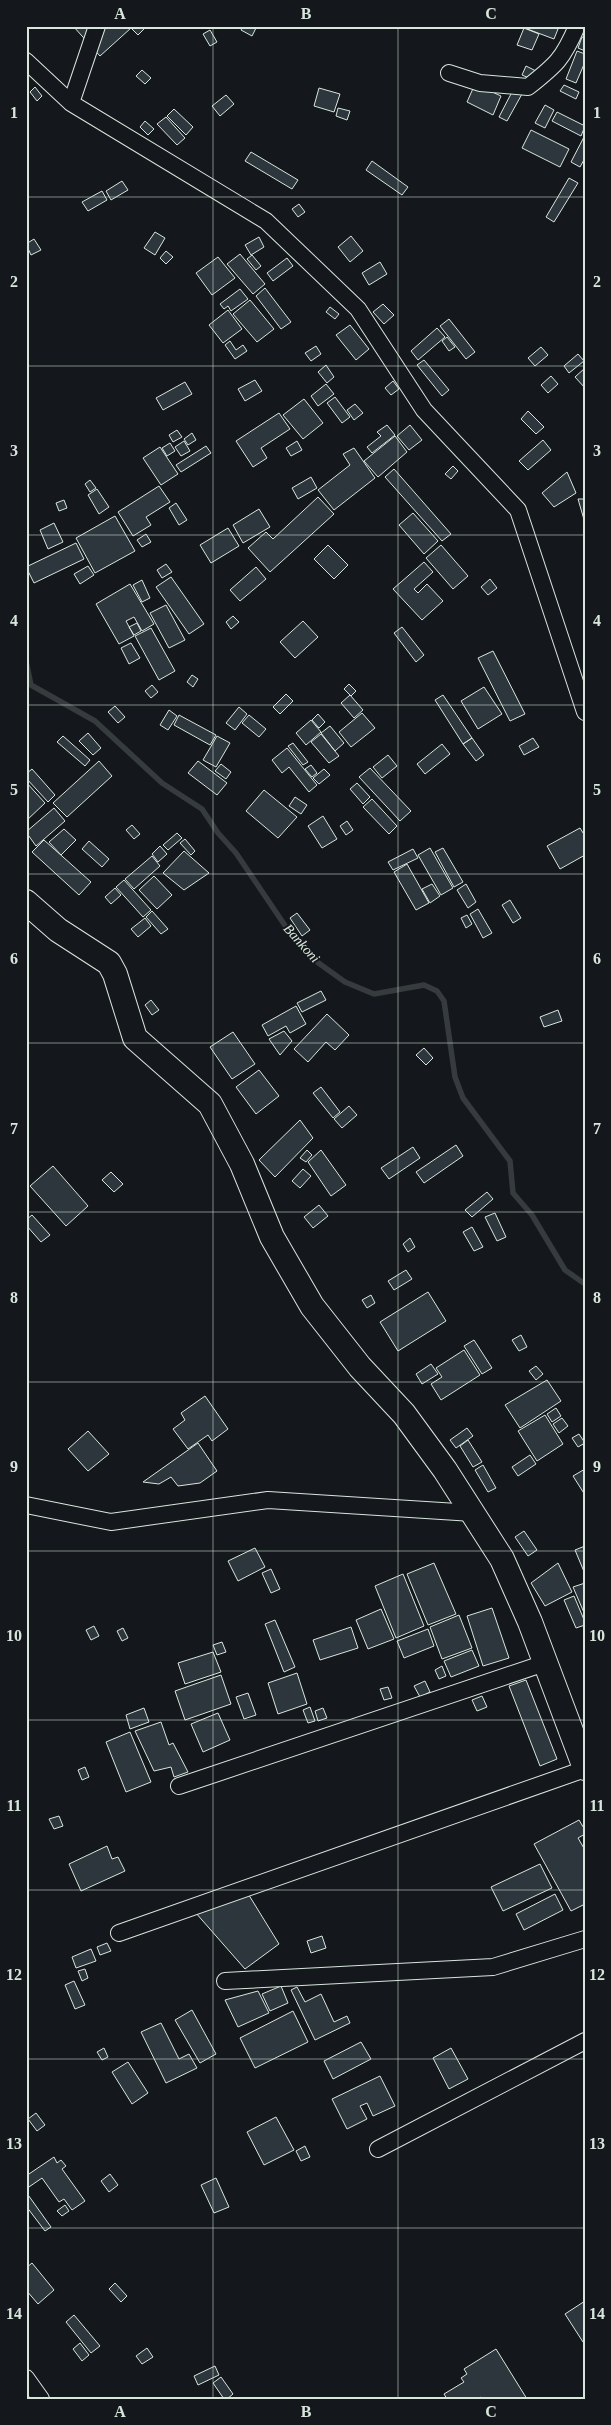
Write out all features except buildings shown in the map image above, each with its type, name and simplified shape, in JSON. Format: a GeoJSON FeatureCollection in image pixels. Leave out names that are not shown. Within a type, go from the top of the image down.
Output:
{"type":"FeatureCollection","features":[{"type":"Feature","properties":{"kind":"street"},"geometry":{"type":"LineString","coordinates":[[71,103],[97,26]]}},
{"type":"Feature","properties":{"kind":"street"},"geometry":{"type":"LineString","coordinates":[[449,73],[480,83],[528,87],[551,69],[566,53],[577,26]]}},
{"type":"Feature","properties":{"kind":"street"},"geometry":{"type":"LineString","coordinates":[[26,61],[71,103],[266,220],[358,309],[424,410],[518,510],[585,712]]}},
{"type":"Feature","properties":{"kind":"street"},"geometry":{"type":"LineString","coordinates":[[26,902],[58,930],[109,963],[135,1038],[210,1104],[242,1164],[272,1237],[312,1306],[360,1367],[404,1414],[446,1470],[502,1558],[546,1663],[585,1769],[119,1932]]}},
{"type":"Feature","properties":{"kind":"street"},"geometry":{"type":"LineString","coordinates":[[26,1505],[111,1522],[268,1500],[473,1513]]}},
{"type":"Feature","properties":{"kind":"street"},"geometry":{"type":"LineString","coordinates":[[179,1786],[546,1663]]}},
{"type":"Feature","properties":{"kind":"street"},"geometry":{"type":"LineString","coordinates":[[225,1981],[493,1967],[585,1939]]}},
{"type":"Feature","properties":{"kind":"street"},"geometry":{"type":"LineString","coordinates":[[378,2149],[585,2041]]}},
{"type":"Feature","properties":{"kind":"street"},"geometry":{"type":"LineString","coordinates":[[26,2378],[41,2399]]}},
{"type":"Feature","properties":{"kind":"waterway","name":"Bankoni"},"geometry":{"type":"LineString","coordinates":[[26,661],[31,685],[95,721],[162,783],[202,809],[218,833],[236,853],[286,927],[305,945],[313,959],[345,982],[374,994],[424,985],[437,991],[444,1001],[455,1077],[463,1098],[510,1161],[513,1193],[532,1215],[565,1270],[585,1284]]}}]}
